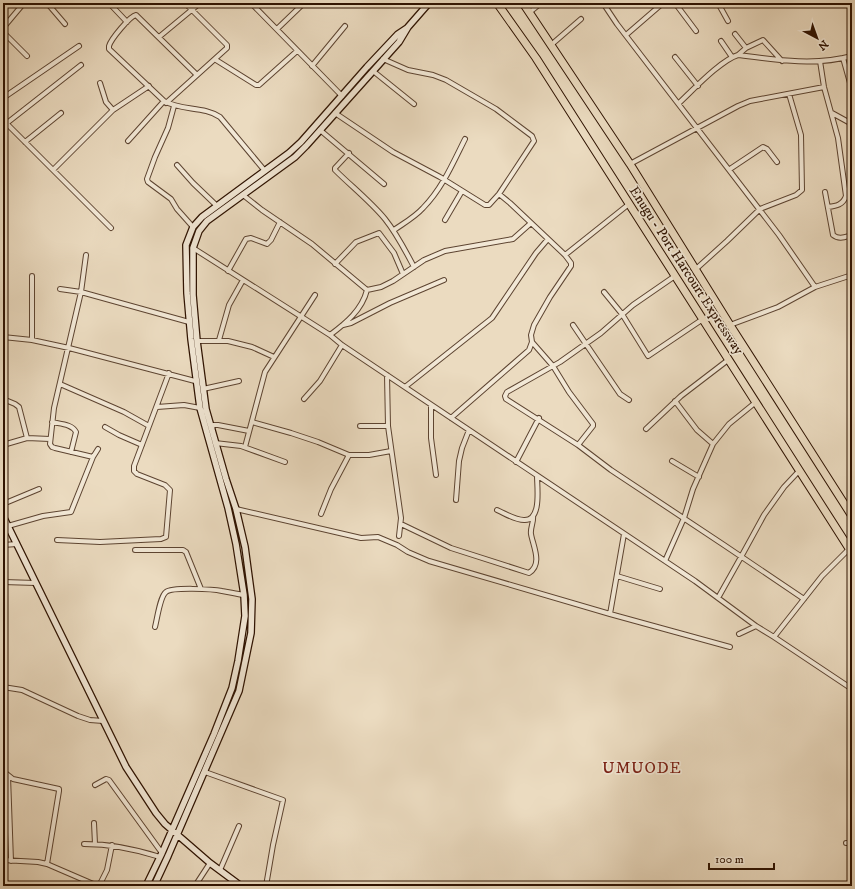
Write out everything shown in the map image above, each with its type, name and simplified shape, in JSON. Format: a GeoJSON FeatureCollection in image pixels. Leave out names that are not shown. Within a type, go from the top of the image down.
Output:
{"type":"FeatureCollection","features":[{"type":"Feature","properties":{"kind":"highway","name":"Enugu - Port Harcourt Expressway"},"geometry":{"type":"LineString","coordinates":[[497,3],[536,58],[851,551]]}},
{"type":"Feature","properties":{"kind":"highway","name":"Enugu - Port Harcourt Expressway"},"geometry":{"type":"LineString","coordinates":[[523,3],[630,164],[730,325],[852,516]]}},
{"type":"Feature","properties":{"kind":"main road"},"geometry":{"type":"LineString","coordinates":[[146,886],[214,734],[232,688],[245,616],[244,596],[236,544],[228,508],[200,408],[195,381],[189,322],[186,245],[193,227],[202,217],[289,153],[301,142],[393,39],[408,27],[429,3]]}},
{"type":"Feature","properties":{"kind":"main road"},"geometry":{"type":"LineString","coordinates":[[154,886],[239,691],[251,633],[252,599],[245,547],[236,508],[215,443],[206,409],[197,341],[193,294],[193,248],[199,231],[207,221],[295,157],[399,42],[408,27]]}},
{"type":"Feature","properties":{"kind":"main road"},"geometry":{"type":"LineString","coordinates":[[3,516],[126,767],[156,813],[165,824],[210,863],[241,886]]}},
{"type":"Feature","properties":{"kind":"street"},"geometry":{"type":"LineString","coordinates":[[3,27],[23,5],[17,3]]}},
{"type":"Feature","properties":{"kind":"street"},"geometry":{"type":"LineString","coordinates":[[47,3],[65,24]]}},
{"type":"Feature","properties":{"kind":"street"},"geometry":{"type":"LineString","coordinates":[[109,3],[127,22]]}},
{"type":"Feature","properties":{"kind":"street"},"geometry":{"type":"LineString","coordinates":[[128,140],[165,102],[225,51],[227,45],[185,3]]}},
{"type":"Feature","properties":{"kind":"street"},"geometry":{"type":"LineString","coordinates":[[159,37],[200,3]]}},
{"type":"Feature","properties":{"kind":"street"},"geometry":{"type":"LineString","coordinates":[[251,3],[342,96]]}},
{"type":"Feature","properties":{"kind":"street"},"geometry":{"type":"LineString","coordinates":[[277,29],[304,3]]}},
{"type":"Feature","properties":{"kind":"street"},"geometry":{"type":"LineString","coordinates":[[530,12],[542,3]]}},
{"type":"Feature","properties":{"kind":"street"},"geometry":{"type":"LineString","coordinates":[[604,3],[626,35],[679,103],[696,128],[780,234],[815,287]]}},
{"type":"Feature","properties":{"kind":"street"},"geometry":{"type":"LineString","coordinates":[[626,35],[662,3]]}},
{"type":"Feature","properties":{"kind":"street"},"geometry":{"type":"LineString","coordinates":[[675,3],[696,31]]}},
{"type":"Feature","properties":{"kind":"street"},"geometry":{"type":"LineString","coordinates":[[718,3],[728,21]]}},
{"type":"Feature","properties":{"kind":"street"},"geometry":{"type":"LineString","coordinates":[[197,75],[136,15],[127,22],[110,43],[109,49],[165,102],[174,106],[212,112],[220,117],[265,171]]}},
{"type":"Feature","properties":{"kind":"street"},"geometry":{"type":"LineString","coordinates":[[551,45],[581,20]]}},
{"type":"Feature","properties":{"kind":"street"},"geometry":{"type":"LineString","coordinates":[[312,66],[345,26]]}},
{"type":"Feature","properties":{"kind":"street"},"geometry":{"type":"LineString","coordinates":[[3,32],[26,56]]}},
{"type":"Feature","properties":{"kind":"street"},"geometry":{"type":"LineString","coordinates":[[735,34],[746,48]]}},
{"type":"Feature","properties":{"kind":"street"},"geometry":{"type":"LineString","coordinates":[[679,103],[722,64],[738,55],[746,48],[763,40],[782,61]]}},
{"type":"Feature","properties":{"kind":"street"},"geometry":{"type":"LineString","coordinates":[[721,41],[732,57]]}},
{"type":"Feature","properties":{"kind":"street"},"geometry":{"type":"LineString","coordinates":[[3,98],[79,46]]}},
{"type":"Feature","properties":{"kind":"street"},"geometry":{"type":"LineString","coordinates":[[216,60],[256,85],[259,85],[297,51]]}},
{"type":"Feature","properties":{"kind":"street"},"geometry":{"type":"LineString","coordinates":[[738,55],[782,61],[820,61],[852,56]]}},
{"type":"Feature","properties":{"kind":"street"},"geometry":{"type":"LineString","coordinates":[[675,57],[698,86]]}},
{"type":"Feature","properties":{"kind":"street"},"geometry":{"type":"LineString","coordinates":[[843,58],[852,90]]}},
{"type":"Feature","properties":{"kind":"street"},"geometry":{"type":"LineString","coordinates":[[335,113],[393,152],[487,205],[499,194],[534,141],[532,136],[496,109],[446,80],[433,75],[408,70],[383,59]]}},
{"type":"Feature","properties":{"kind":"street"},"geometry":{"type":"LineString","coordinates":[[820,61],[824,86],[838,138],[846,196],[845,200],[837,206],[828,207]]}},
{"type":"Feature","properties":{"kind":"street"},"geometry":{"type":"LineString","coordinates":[[81,65],[5,122],[111,228]]}},
{"type":"Feature","properties":{"kind":"street"},"geometry":{"type":"LineString","coordinates":[[373,70],[414,104]]}},
{"type":"Feature","properties":{"kind":"street"},"geometry":{"type":"LineString","coordinates":[[100,83],[106,102],[113,110]]}},
{"type":"Feature","properties":{"kind":"street"},"geometry":{"type":"LineString","coordinates":[[54,170],[113,110],[149,86]]}},
{"type":"Feature","properties":{"kind":"street"},"geometry":{"type":"LineString","coordinates":[[630,164],[750,101],[824,86]]}},
{"type":"Feature","properties":{"kind":"street"},"geometry":{"type":"LineString","coordinates":[[696,269],[760,209],[796,195],[802,190],[801,135],[789,94]]}},
{"type":"Feature","properties":{"kind":"street"},"geometry":{"type":"LineString","coordinates":[[174,106],[168,128],[155,157],[148,182],[171,199],[176,209],[189,221],[193,227]]}},
{"type":"Feature","properties":{"kind":"street"},"geometry":{"type":"LineString","coordinates":[[25,142],[61,113]]}},
{"type":"Feature","properties":{"kind":"street"},"geometry":{"type":"LineString","coordinates":[[832,113],[852,124]]}},
{"type":"Feature","properties":{"kind":"street"},"geometry":{"type":"LineString","coordinates":[[320,130],[384,184]]}},
{"type":"Feature","properties":{"kind":"street"},"geometry":{"type":"LineString","coordinates":[[394,230],[423,209],[444,180],[465,139]]}},
{"type":"Feature","properties":{"kind":"street"},"geometry":{"type":"LineString","coordinates":[[730,169],[763,147],[767,149],[778,162]]}},
{"type":"Feature","properties":{"kind":"street"},"geometry":{"type":"LineString","coordinates":[[349,154],[334,168],[335,170],[373,205],[394,230],[414,267]]}},
{"type":"Feature","properties":{"kind":"street"},"geometry":{"type":"LineString","coordinates":[[177,165],[217,206]]}},
{"type":"Feature","properties":{"kind":"street"},"geometry":{"type":"LineString","coordinates":[[445,220],[462,191]]}},
{"type":"Feature","properties":{"kind":"street"},"geometry":{"type":"LineString","coordinates":[[825,192],[833,235],[836,238],[852,235]]}},
{"type":"Feature","properties":{"kind":"street"},"geometry":{"type":"LineString","coordinates":[[451,418],[529,350],[532,342],[531,334],[534,325],[550,297],[571,266],[571,263],[565,255],[499,194]]}},
{"type":"Feature","properties":{"kind":"street"},"geometry":{"type":"LineString","coordinates":[[243,195],[262,210],[312,244],[367,290]]}},
{"type":"Feature","properties":{"kind":"street"},"geometry":{"type":"LineString","coordinates":[[565,255],[629,204]]}},
{"type":"Feature","properties":{"kind":"street"},"geometry":{"type":"LineString","coordinates":[[228,271],[246,239],[251,238],[267,244],[271,240],[280,222]]}},
{"type":"Feature","properties":{"kind":"street"},"geometry":{"type":"LineString","coordinates":[[367,290],[381,287],[424,260],[445,250],[513,239],[531,223]]}},
{"type":"Feature","properties":{"kind":"street"},"geometry":{"type":"LineString","coordinates":[[335,264],[356,242],[379,233],[394,253],[403,274]]}},
{"type":"Feature","properties":{"kind":"street"},"geometry":{"type":"LineString","coordinates":[[405,387],[492,318],[536,253],[548,240]]}},
{"type":"Feature","properties":{"kind":"street"},"geometry":{"type":"LineString","coordinates":[[193,248],[330,335],[342,345],[665,561],[756,626],[852,689]]}},
{"type":"Feature","properties":{"kind":"street"},"geometry":{"type":"LineString","coordinates":[[86,256],[81,292],[52,422],[50,444],[52,447],[93,457]]}},
{"type":"Feature","properties":{"kind":"street"},"geometry":{"type":"LineString","coordinates":[[730,325],[778,307],[815,287],[852,275]]}},
{"type":"Feature","properties":{"kind":"street"},"geometry":{"type":"LineString","coordinates":[[32,276],[32,340]]}},
{"type":"Feature","properties":{"kind":"street"},"geometry":{"type":"LineString","coordinates":[[675,276],[632,305],[586,343],[553,366],[507,392],[505,396],[508,401],[539,418],[611,470],[804,599]]}},
{"type":"Feature","properties":{"kind":"street"},"geometry":{"type":"LineString","coordinates":[[219,340],[222,324],[229,305],[243,280]]}},
{"type":"Feature","properties":{"kind":"street"},"geometry":{"type":"LineString","coordinates":[[343,325],[351,323],[390,303],[444,280]]}},
{"type":"Feature","properties":{"kind":"street"},"geometry":{"type":"LineString","coordinates":[[60,289],[81,292],[189,322]]}},
{"type":"Feature","properties":{"kind":"street"},"geometry":{"type":"LineString","coordinates":[[330,335],[356,312],[363,301],[367,290]]}},
{"type":"Feature","properties":{"kind":"street"},"geometry":{"type":"LineString","coordinates":[[604,292],[622,314],[648,356],[702,319]]}},
{"type":"Feature","properties":{"kind":"street"},"geometry":{"type":"LineString","coordinates":[[245,447],[265,372],[292,333],[315,295]]}},
{"type":"Feature","properties":{"kind":"street"},"geometry":{"type":"LineString","coordinates":[[573,325],[620,394],[629,400]]}},
{"type":"Feature","properties":{"kind":"street"},"geometry":{"type":"LineString","coordinates":[[3,337],[32,340],[69,348],[195,381]]}},
{"type":"Feature","properties":{"kind":"street"},"geometry":{"type":"LineString","coordinates":[[197,341],[228,341],[252,348],[274,357]]}},
{"type":"Feature","properties":{"kind":"street"},"geometry":{"type":"LineString","coordinates":[[532,342],[553,366],[569,392],[593,424],[578,445]]}},
{"type":"Feature","properties":{"kind":"street"},"geometry":{"type":"LineString","coordinates":[[304,400],[320,382],[342,345]]}},
{"type":"Feature","properties":{"kind":"street"},"geometry":{"type":"LineString","coordinates":[[646,429],[675,401],[728,360]]}},
{"type":"Feature","properties":{"kind":"street"},"geometry":{"type":"LineString","coordinates":[[57,540],[100,542],[161,539],[166,537],[170,490],[165,485],[137,474],[134,471],[134,466],[169,374]]}},
{"type":"Feature","properties":{"kind":"street"},"geometry":{"type":"LineString","coordinates":[[387,375],[388,426],[401,524],[399,536]]}},
{"type":"Feature","properties":{"kind":"street"},"geometry":{"type":"LineString","coordinates":[[203,389],[239,381]]}},
{"type":"Feature","properties":{"kind":"street"},"geometry":{"type":"LineString","coordinates":[[60,384],[124,412],[149,426]]}},
{"type":"Feature","properties":{"kind":"street"},"geometry":{"type":"LineString","coordinates":[[3,399],[19,407],[27,438]]}},
{"type":"Feature","properties":{"kind":"street"},"geometry":{"type":"LineString","coordinates":[[675,401],[697,430],[713,444]]}},
{"type":"Feature","properties":{"kind":"street"},"geometry":{"type":"LineString","coordinates":[[665,561],[684,518],[713,444],[729,424],[756,402]]}},
{"type":"Feature","properties":{"kind":"street"},"geometry":{"type":"LineString","coordinates":[[157,407],[184,405],[200,408]]}},
{"type":"Feature","properties":{"kind":"street"},"geometry":{"type":"LineString","coordinates":[[431,405],[431,438],[436,475]]}},
{"type":"Feature","properties":{"kind":"street"},"geometry":{"type":"LineString","coordinates":[[516,462],[539,418]]}},
{"type":"Feature","properties":{"kind":"street"},"geometry":{"type":"LineString","coordinates":[[52,422],[75,429],[76,432],[71,452]]}},
{"type":"Feature","properties":{"kind":"street"},"geometry":{"type":"LineString","coordinates":[[252,422],[291,432],[348,455],[369,455],[392,451]]}},
{"type":"Feature","properties":{"kind":"street"},"geometry":{"type":"LineString","coordinates":[[212,429],[213,425],[218,425],[249,431]]}},
{"type":"Feature","properties":{"kind":"street"},"geometry":{"type":"LineString","coordinates":[[360,426],[388,426]]}},
{"type":"Feature","properties":{"kind":"street"},"geometry":{"type":"LineString","coordinates":[[105,427],[142,445]]}},
{"type":"Feature","properties":{"kind":"street"},"geometry":{"type":"LineString","coordinates":[[456,500],[459,461],[469,430]]}},
{"type":"Feature","properties":{"kind":"street"},"geometry":{"type":"LineString","coordinates":[[3,445],[27,438],[50,439]]}},
{"type":"Feature","properties":{"kind":"street"},"geometry":{"type":"LineString","coordinates":[[215,443],[226,443],[245,447],[285,462]]}},
{"type":"Feature","properties":{"kind":"street"},"geometry":{"type":"LineString","coordinates":[[8,526],[43,516],[71,512],[93,457],[98,449]]}},
{"type":"Feature","properties":{"kind":"street"},"geometry":{"type":"LineString","coordinates":[[321,514],[331,489],[348,455]]}},
{"type":"Feature","properties":{"kind":"street"},"geometry":{"type":"LineString","coordinates":[[672,461],[699,477]]}},
{"type":"Feature","properties":{"kind":"street"},"geometry":{"type":"LineString","coordinates":[[718,598],[764,515],[784,487],[799,471]]}},
{"type":"Feature","properties":{"kind":"street"},"geometry":{"type":"LineString","coordinates":[[401,524],[451,548],[529,573],[534,568],[537,554],[530,532],[537,504],[537,476]]}},
{"type":"Feature","properties":{"kind":"street"},"geometry":{"type":"LineString","coordinates":[[3,504],[39,489]]}},
{"type":"Feature","properties":{"kind":"street"},"geometry":{"type":"LineString","coordinates":[[236,508],[362,538],[378,537],[429,561],[610,614],[730,647]]}},
{"type":"Feature","properties":{"kind":"street"},"geometry":{"type":"LineString","coordinates":[[497,510],[518,519],[526,520],[534,516]]}},
{"type":"Feature","properties":{"kind":"street"},"geometry":{"type":"LineString","coordinates":[[610,614],[624,534]]}},
{"type":"Feature","properties":{"kind":"street"},"geometry":{"type":"LineString","coordinates":[[3,545],[17,544]]}},
{"type":"Feature","properties":{"kind":"street"},"geometry":{"type":"LineString","coordinates":[[135,550],[183,550],[188,555],[201,589]]}},
{"type":"Feature","properties":{"kind":"street"},"geometry":{"type":"LineString","coordinates":[[774,637],[822,576],[851,551]]}},
{"type":"Feature","properties":{"kind":"street"},"geometry":{"type":"LineString","coordinates":[[617,576],[660,589]]}},
{"type":"Feature","properties":{"kind":"street"},"geometry":{"type":"LineString","coordinates":[[3,582],[36,583]]}},
{"type":"Feature","properties":{"kind":"street"},"geometry":{"type":"LineString","coordinates":[[155,627],[163,596],[166,591],[172,589],[221,590],[244,596]]}},
{"type":"Feature","properties":{"kind":"street"},"geometry":{"type":"LineString","coordinates":[[739,634],[756,626]]}},
{"type":"Feature","properties":{"kind":"street"},"geometry":{"type":"LineString","coordinates":[[3,687],[22,690],[78,716],[90,720],[103,721]]}},
{"type":"Feature","properties":{"kind":"street"},"geometry":{"type":"LineString","coordinates":[[3,771],[13,779],[59,788],[60,791],[47,864]]}},
{"type":"Feature","properties":{"kind":"street"},"geometry":{"type":"LineString","coordinates":[[205,772],[283,800],[273,844],[266,886]]}},
{"type":"Feature","properties":{"kind":"street"},"geometry":{"type":"LineString","coordinates":[[8,775],[11,861]]}},
{"type":"Feature","properties":{"kind":"street"},"geometry":{"type":"LineString","coordinates":[[95,785],[106,779],[109,780],[161,855]]}},
{"type":"Feature","properties":{"kind":"street"},"geometry":{"type":"LineString","coordinates":[[94,823],[95,844]]}},
{"type":"Feature","properties":{"kind":"street"},"geometry":{"type":"LineString","coordinates":[[220,870],[239,826]]}},
{"type":"Feature","properties":{"kind":"street"},"geometry":{"type":"LineString","coordinates":[[846,843],[852,843]]}},
{"type":"Feature","properties":{"kind":"street"},"geometry":{"type":"LineString","coordinates":[[84,844],[112,845],[161,855]]}},
{"type":"Feature","properties":{"kind":"street"},"geometry":{"type":"LineString","coordinates":[[3,860],[47,864],[99,886],[107,870],[112,845]]}},
{"type":"Feature","properties":{"kind":"street"},"geometry":{"type":"LineString","coordinates":[[195,886],[210,863]]}},
{"type":"Feature","properties":{"kind":"street"},"geometry":{"type":"LineString","coordinates":[[844,886],[852,886]]}},
{"type":"Feature","properties":{"kind":"district","name":"UMUODE"},"geometry":{"type":"Point","coordinates":[642,767]}}]}
